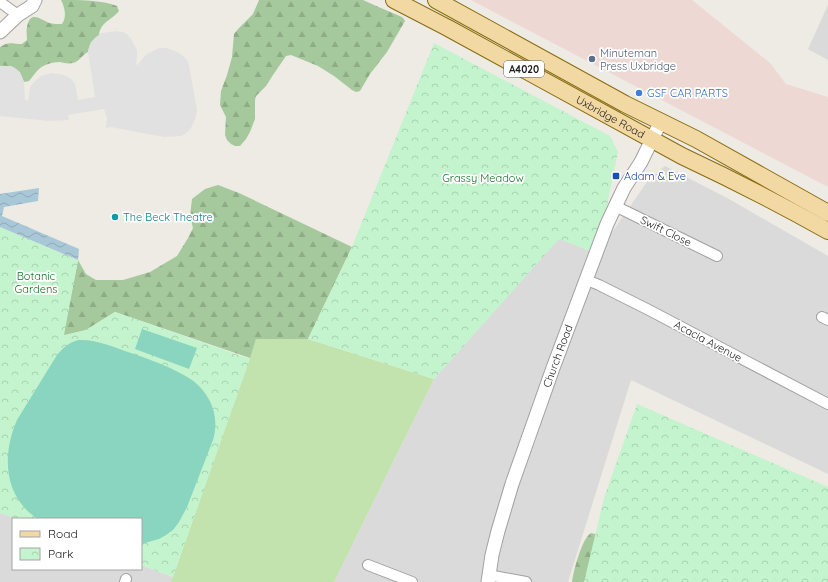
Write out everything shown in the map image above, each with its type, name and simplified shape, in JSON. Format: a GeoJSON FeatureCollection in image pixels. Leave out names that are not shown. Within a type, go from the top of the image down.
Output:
{"type":"FeatureCollection","features":[{"type":"Feature","properties":{"kind":"main road","name":"Uxbridge Road"},"geometry":{"type":"LineString","coordinates":[[436,0],[626,104],[696,139],[828,213]]}},
{"type":"Feature","properties":{"kind":"main road","name":"Uxbridge Road"},"geometry":{"type":"LineString","coordinates":[[399,1],[682,156],[718,173],[828,231]]}},
{"type":"Feature","properties":{"kind":"street"},"geometry":{"type":"LineString","coordinates":[[0,32],[18,15],[32,6],[35,0]]}},
{"type":"Feature","properties":{"kind":"street"},"geometry":{"type":"LineString","coordinates":[[0,2],[18,15]]}},
{"type":"Feature","properties":{"kind":"street","name":"Church Road"},"geometry":{"type":"LineString","coordinates":[[488,578],[498,531],[512,484],[553,368],[607,224],[624,188],[641,162],[661,121]]}},
{"type":"Feature","properties":{"kind":"street","name":"Swift Close"},"geometry":{"type":"LineString","coordinates":[[615,206],[717,256]]}},
{"type":"Feature","properties":{"kind":"street","name":"Acacia Avenue"},"geometry":{"type":"LineString","coordinates":[[587,280],[647,309],[828,404]]}},
{"type":"Feature","properties":{"kind":"street"},"geometry":{"type":"LineString","coordinates":[[368,565],[412,582]]}},
{"type":"Feature","properties":{"kind":"street"},"geometry":{"type":"LineString","coordinates":[[488,578],[526,582]]}},
{"type":"Feature","properties":{"kind":"shaded area"},"geometry":{"type":"Polygon","coordinates":[[[471,0],[692,0],[770,63],[786,84],[828,97],[828,187],[471,0]]]}},
{"type":"Feature","properties":{"kind":"shaded area"},"geometry":{"type":"Polygon","coordinates":[[[828,5],[828,60],[808,49],[828,5]]]}},
{"type":"Feature","properties":{"kind":"shaded area"},"geometry":{"type":"Polygon","coordinates":[[[115,31],[127,34],[131,39],[137,50],[136,64],[138,65],[147,54],[159,48],[166,48],[177,52],[187,60],[197,110],[191,128],[185,134],[181,136],[164,137],[111,127],[106,128],[107,118],[104,109],[68,115],[69,120],[49,121],[0,116],[0,66],[11,66],[20,72],[24,82],[25,100],[28,101],[30,87],[36,80],[41,76],[53,73],[66,76],[71,79],[75,84],[78,100],[95,97],[88,52],[89,47],[91,42],[102,33],[115,31]]]}},
{"type":"Feature","properties":{"kind":"shaded area"},"geometry":{"type":"Polygon","coordinates":[[[665,166],[729,199],[828,256],[828,474],[631,380],[568,582],[334,582],[434,379],[559,238],[597,254],[649,179],[665,166]]]}},
{"type":"Feature","properties":{"kind":"shaded area"},"geometry":{"type":"Polygon","coordinates":[[[0,513],[14,518],[12,518],[12,570],[142,570],[142,565],[173,577],[171,582],[0,582],[0,513]]]}},
{"type":"Feature","properties":{"kind":"green space"},"geometry":{"type":"Polygon","coordinates":[[[61,0],[90,1],[111,4],[117,6],[119,11],[104,24],[99,35],[89,47],[88,52],[77,61],[71,63],[60,62],[47,64],[39,69],[29,81],[24,82],[18,71],[13,67],[0,66],[0,47],[8,43],[22,44],[27,40],[28,22],[33,17],[49,23],[62,24],[65,18],[65,12],[61,0]]]}},
{"type":"Feature","properties":{"kind":"green space"},"geometry":{"type":"Polygon","coordinates":[[[259,0],[363,0],[402,17],[405,21],[387,52],[370,74],[360,91],[356,92],[352,90],[318,66],[291,55],[286,56],[266,86],[256,96],[255,119],[250,132],[240,146],[235,146],[227,140],[225,135],[226,117],[220,105],[221,91],[232,57],[234,34],[253,14],[259,0]]]}},
{"type":"Feature","properties":{"kind":"green space","name":"Grassy Meadow"},"geometry":{"type":"Polygon","coordinates":[[[434,43],[610,136],[618,152],[597,254],[559,239],[434,379],[308,339],[352,247],[434,43]]]}},
{"type":"Feature","properties":{"kind":"green space"},"geometry":{"type":"Polygon","coordinates":[[[218,185],[239,193],[352,247],[308,339],[256,339],[250,358],[115,312],[86,330],[63,336],[78,260],[86,274],[96,280],[123,280],[150,272],[177,256],[188,238],[193,228],[190,216],[192,199],[205,189],[218,185]]]}},
{"type":"Feature","properties":{"kind":"green space","name":"Botanic Gardens"},"geometry":{"type":"Polygon","coordinates":[[[0,227],[78,260],[64,335],[86,330],[115,312],[250,359],[173,577],[142,565],[142,518],[14,518],[0,513],[0,227]]]}},
{"type":"Feature","properties":{"kind":"green space"},"geometry":{"type":"Polygon","coordinates":[[[142,329],[197,348],[189,369],[135,349],[142,329]]]}},
{"type":"Feature","properties":{"kind":"green space"},"geometry":{"type":"Polygon","coordinates":[[[256,339],[308,339],[434,379],[334,582],[171,582],[256,339]]]}},
{"type":"Feature","properties":{"kind":"green space"},"geometry":{"type":"Polygon","coordinates":[[[85,340],[105,344],[168,367],[189,378],[199,386],[209,399],[215,423],[213,440],[187,507],[179,522],[173,530],[159,539],[142,544],[142,518],[37,518],[26,510],[12,487],[8,460],[12,433],[17,420],[57,355],[71,342],[85,340]]]}},
{"type":"Feature","properties":{"kind":"green space"},"geometry":{"type":"Polygon","coordinates":[[[637,404],[828,487],[828,582],[584,582],[604,498],[637,404]]]}},
{"type":"Feature","properties":{"kind":"green space"},"geometry":{"type":"Polygon","coordinates":[[[591,533],[595,534],[623,582],[572,582],[581,548],[584,541],[591,533]]]}},
{"type":"Feature","properties":{"kind":"water"},"geometry":{"type":"Polygon","coordinates":[[[39,188],[38,201],[4,207],[2,216],[79,249],[78,260],[0,227],[0,194],[39,188]]]}},
{"type":"Feature","properties":{"kind":"place","name":"Minuteman Press Uxbridge"},"geometry":{"type":"Point","coordinates":[592,59]}},
{"type":"Feature","properties":{"kind":"place","name":"GSF CAR PARTS"},"geometry":{"type":"Point","coordinates":[639,93]}},
{"type":"Feature","properties":{"kind":"place","name":"Adam & Eve"},"geometry":{"type":"Point","coordinates":[616,176]}},
{"type":"Feature","properties":{"kind":"place","name":"The Beck Theatre"},"geometry":{"type":"Point","coordinates":[115,217]}}]}
